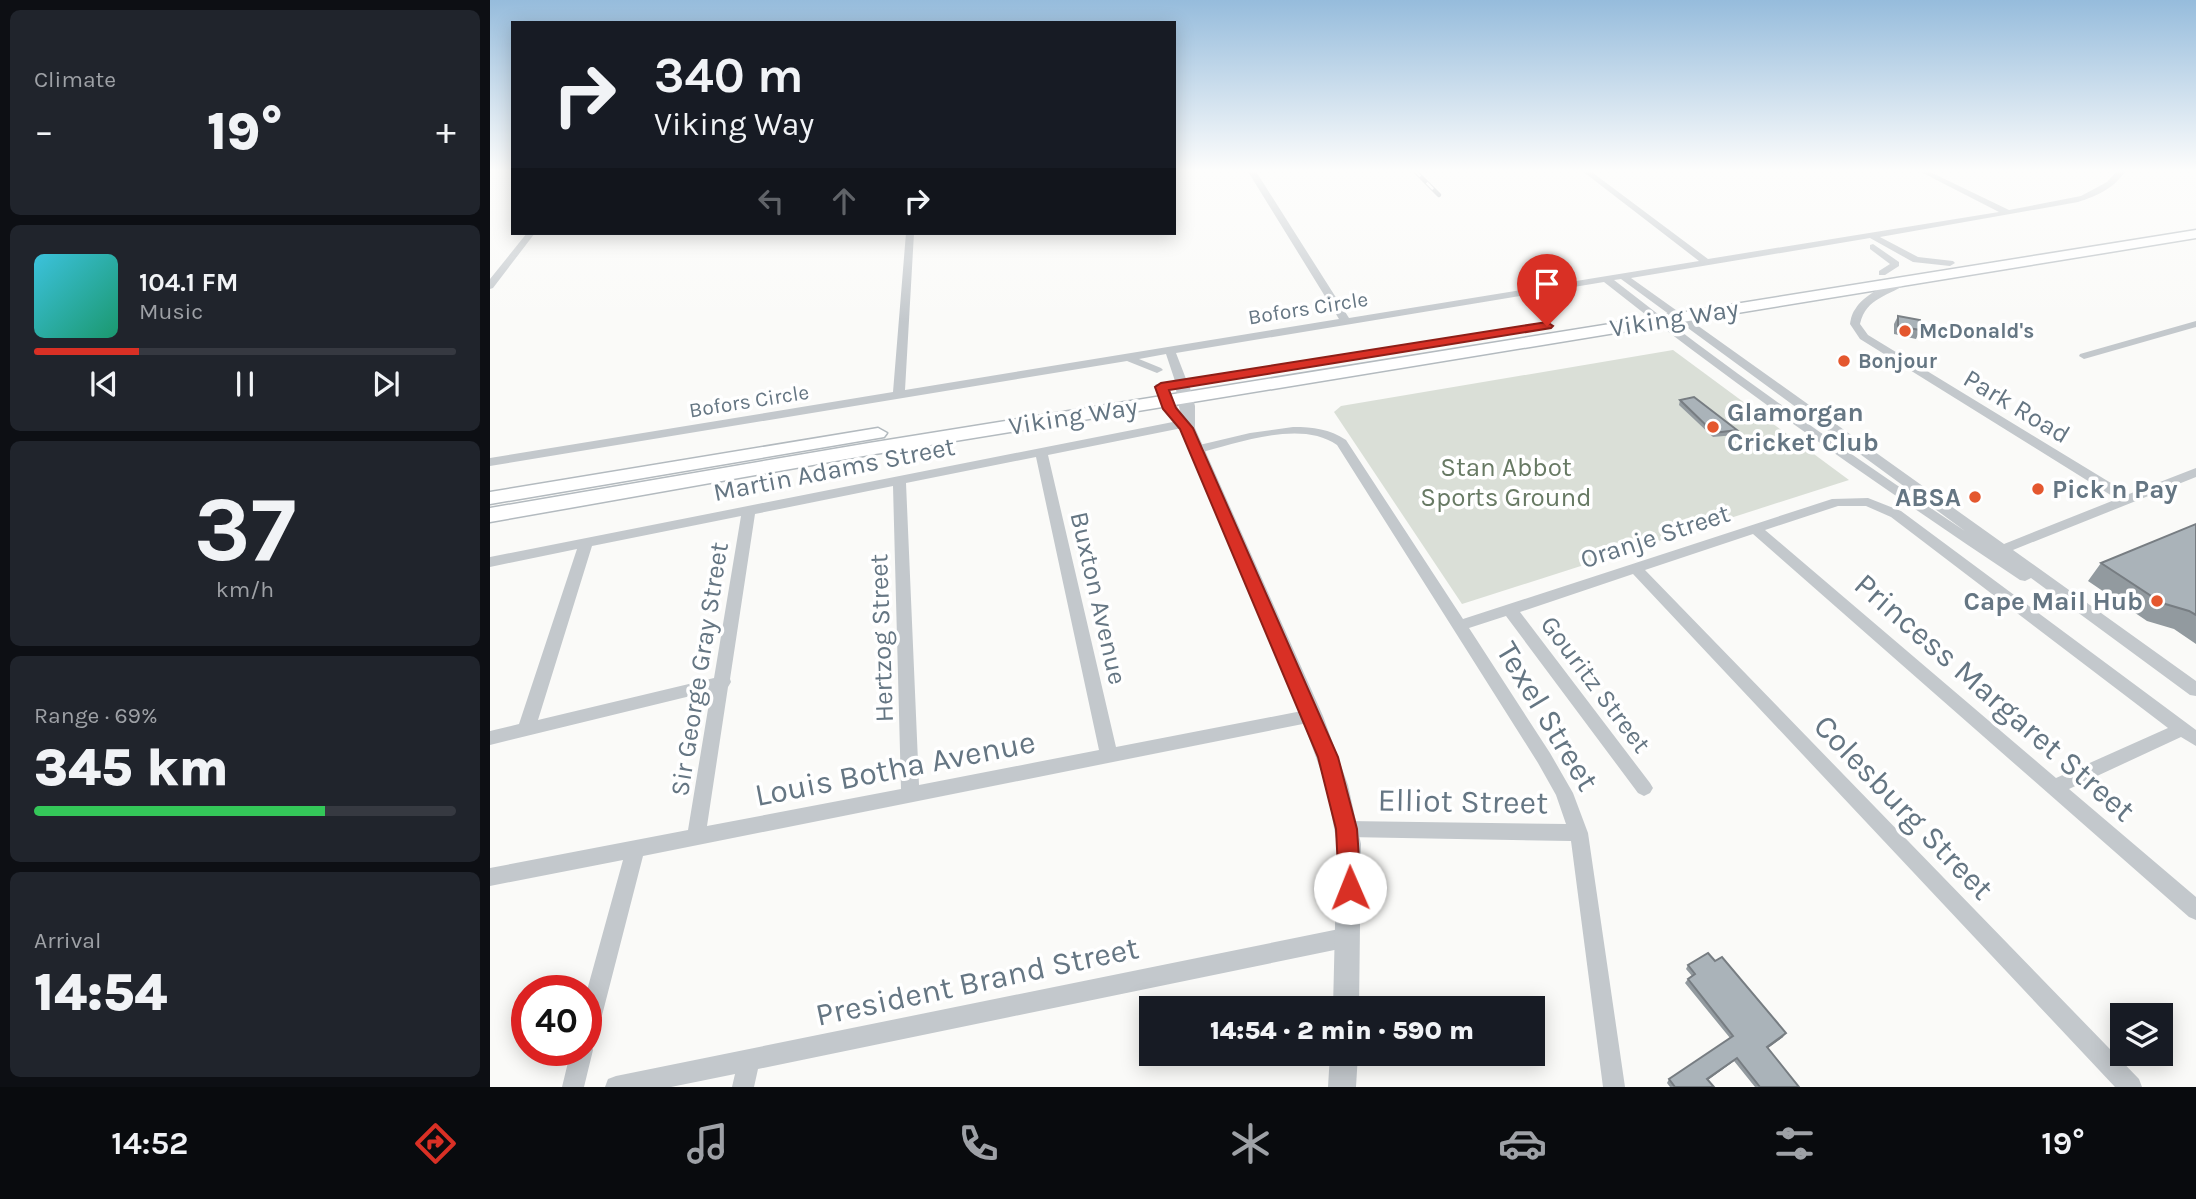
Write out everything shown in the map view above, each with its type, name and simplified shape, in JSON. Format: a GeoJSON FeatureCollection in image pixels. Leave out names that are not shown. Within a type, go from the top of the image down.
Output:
{"type":"FeatureCollection","features":[{"type":"Feature","properties":{"kind":"main road","name":"Viking Way"},"geometry":{"type":"LineString","coordinates":[[490,498],[1161,386],[1184,390],[2196,221]]}},
{"type":"Feature","properties":{"kind":"main road","name":"Viking Way"},"geometry":{"type":"LineString","coordinates":[[1655,312],[1678,317],[2196,234]]}},
{"type":"Feature","properties":{"kind":"main road","name":"Viking Way"},"geometry":{"type":"LineString","coordinates":[[490,515],[1161,386]]}},
{"type":"Feature","properties":{"kind":"street"},"geometry":{"type":"LineString","coordinates":[[1283,221],[1346,322]]}},
{"type":"Feature","properties":{"kind":"street"},"geometry":{"type":"LineString","coordinates":[[1652,221],[1706,262]]}},
{"type":"Feature","properties":{"kind":"street","name":"Bofors Circle"},"geometry":{"type":"LineString","coordinates":[[490,462],[1962,221]]}},
{"type":"Feature","properties":{"kind":"street"},"geometry":{"type":"LineString","coordinates":[[490,286],[529,235]]}},
{"type":"Feature","properties":{"kind":"street"},"geometry":{"type":"LineString","coordinates":[[899,396],[910,235]]}},
{"type":"Feature","properties":{"kind":"street"},"geometry":{"type":"LineString","coordinates":[[1872,236],[1913,258],[1950,262]]}},
{"type":"Feature","properties":{"kind":"street"},"geometry":{"type":"LineString","coordinates":[[1857,238],[1896,263],[1896,267],[1882,273]]}},
{"type":"Feature","properties":{"kind":"street"},"geometry":{"type":"LineString","coordinates":[[1623,276],[1655,312]]}},
{"type":"Feature","properties":{"kind":"street"},"geometry":{"type":"LineString","coordinates":[[1606,279],[1988,555],[2175,675]]}},
{"type":"Feature","properties":{"kind":"street","name":"Park Road"},"geometry":{"type":"LineString","coordinates":[[1912,279],[1873,297],[1858,310],[1855,324],[1864,337],[2126,498]]}},
{"type":"Feature","properties":{"kind":"street"},"geometry":{"type":"LineString","coordinates":[[1678,317],[2196,690]]}},
{"type":"Feature","properties":{"kind":"street"},"geometry":{"type":"LineString","coordinates":[[2084,356],[2194,326]]}},
{"type":"Feature","properties":{"kind":"street"},"geometry":{"type":"LineString","coordinates":[[1170,351],[1184,390],[1186,425]]}},
{"type":"Feature","properties":{"kind":"street"},"geometry":{"type":"LineString","coordinates":[[1152,354],[1161,386]]}},
{"type":"Feature","properties":{"kind":"street"},"geometry":{"type":"LineString","coordinates":[[1121,360],[1139,362],[1161,386],[1186,425],[1328,757],[1347,829],[1349,937],[1347,996]]}},
{"type":"Feature","properties":{"kind":"street","name":"Martin Adams Street"},"geometry":{"type":"LineString","coordinates":[[490,562],[1041,451],[1186,425]]}},
{"type":"Feature","properties":{"kind":"street","name":"Texel Street"},"geometry":{"type":"LineString","coordinates":[[1195,450],[1296,429],[1314,429],[1332,435],[1342,443],[1549,766],[1570,806],[1579,833],[1614,1087]]}},
{"type":"Feature","properties":{"kind":"street","name":"Buxton Avenue"},"geometry":{"type":"LineString","coordinates":[[1041,451],[1109,756]]}},
{"type":"Feature","properties":{"kind":"street"},"geometry":{"type":"LineString","coordinates":[[1988,555],[2196,472]]}},
{"type":"Feature","properties":{"kind":"street","name":"Hertzog Street"},"geometry":{"type":"LineString","coordinates":[[899,479],[910,795]]}},
{"type":"Feature","properties":{"kind":"street","name":"Oranje Street"},"geometry":{"type":"LineString","coordinates":[[1459,626],[1840,500],[1868,502],[1896,514],[2189,734]]}},
{"type":"Feature","properties":{"kind":"street","name":"Sir George Gray Street"},"geometry":{"type":"LineString","coordinates":[[696,837],[749,509]]}},
{"type":"Feature","properties":{"kind":"street"},"geometry":{"type":"LineString","coordinates":[[1966,523],[2020,542]]}},
{"type":"Feature","properties":{"kind":"street","name":"Princess Margaret Street"},"geometry":{"type":"LineString","coordinates":[[1755,529],[2196,910]]}},
{"type":"Feature","properties":{"kind":"street"},"geometry":{"type":"LineString","coordinates":[[526,730],[586,543]]}},
{"type":"Feature","properties":{"kind":"street","name":"Colesburg Street"},"geometry":{"type":"LineString","coordinates":[[1635,568],[2131,1087]]}},
{"type":"Feature","properties":{"kind":"street","name":"Gouritz Street"},"geometry":{"type":"LineString","coordinates":[[1510,610],[1644,788]]}},
{"type":"Feature","properties":{"kind":"street"},"geometry":{"type":"LineString","coordinates":[[490,738],[723,682]]}},
{"type":"Feature","properties":{"kind":"street","name":"Louis Botha Avenue"},"geometry":{"type":"LineString","coordinates":[[490,877],[1312,716]]}},
{"type":"Feature","properties":{"kind":"street"},"geometry":{"type":"LineString","coordinates":[[2055,787],[2189,734]]}},
{"type":"Feature","properties":{"kind":"street","name":"Elliot Street"},"geometry":{"type":"LineString","coordinates":[[1347,829],[1579,833]]}},
{"type":"Feature","properties":{"kind":"street"},"geometry":{"type":"LineString","coordinates":[[602,975],[635,849]]}},
{"type":"Feature","properties":{"kind":"street","name":"President Brand Street"},"geometry":{"type":"LineString","coordinates":[[616,1087],[1349,937]]}},
{"type":"Feature","properties":{"kind":"street"},"geometry":{"type":"LineString","coordinates":[[743,1087],[749,1060]]}},
{"type":"Feature","properties":{"kind":"street"},"geometry":{"type":"LineString","coordinates":[[573,1087],[578,1066]]}},
{"type":"Feature","properties":{"kind":"street"},"geometry":{"type":"LineString","coordinates":[[1342,1087],[1343,1066]]}},
{"type":"Feature","properties":{"kind":"green space","name":"Stan Abbot Sports Ground"},"geometry":{"type":"Polygon","coordinates":[[[1673,350],[1849,480],[1462,604],[1334,412],[1341,406],[1673,350]]]}},
{"type":"Feature","properties":{"kind":"building"},"geometry":{"type":"Polygon","coordinates":[[[1898,316],[1920,320],[1920,330],[1898,326],[1898,316]]]}},
{"type":"Feature","properties":{"kind":"building","name":"Glamorgan Cricket Club"},"geometry":{"type":"Polygon","coordinates":[[[1694,397],[1737,430],[1714,433],[1680,400],[1694,397]]]}},
{"type":"Feature","properties":{"kind":"building"},"geometry":{"type":"Polygon","coordinates":[[[2196,524],[2196,615],[2162,603],[2101,563],[2196,524]]]}},
{"type":"Feature","properties":{"kind":"building"},"geometry":{"type":"Polygon","coordinates":[[[1708,953],[1715,961],[1722,957],[1786,1033],[1767,1047],[1799,1087],[1760,1087],[1737,1058],[1707,1079],[1714,1087],[1675,1087],[1669,1079],[1733,1036],[1688,979],[1695,974],[1688,965],[1708,953]]]}},
{"type":"Feature","properties":{"kind":"place","name":"McDonald's"},"geometry":{"type":"Point","coordinates":[1905,331]}},
{"type":"Feature","properties":{"kind":"place","name":"Bonjour"},"geometry":{"type":"Point","coordinates":[1844,361]}},
{"type":"Feature","properties":{"kind":"place","name":"Glamorgan Cricket Club"},"geometry":{"type":"Point","coordinates":[1713,427]}},
{"type":"Feature","properties":{"kind":"place","name":"Pick n Pay"},"geometry":{"type":"Point","coordinates":[2038,489]}},
{"type":"Feature","properties":{"kind":"place","name":"ABSA"},"geometry":{"type":"Point","coordinates":[1975,497]}},
{"type":"Feature","properties":{"kind":"place","name":"Cape Mail Hub"},"geometry":{"type":"Point","coordinates":[2157,601]}},
{"type":"Feature","properties":{"kind":"route"},"geometry":{"type":"LineString","coordinates":[[1350,888],[1347,829],[1328,757],[1186,428],[1170,409],[1161,387],[1547,326]]}}]}
